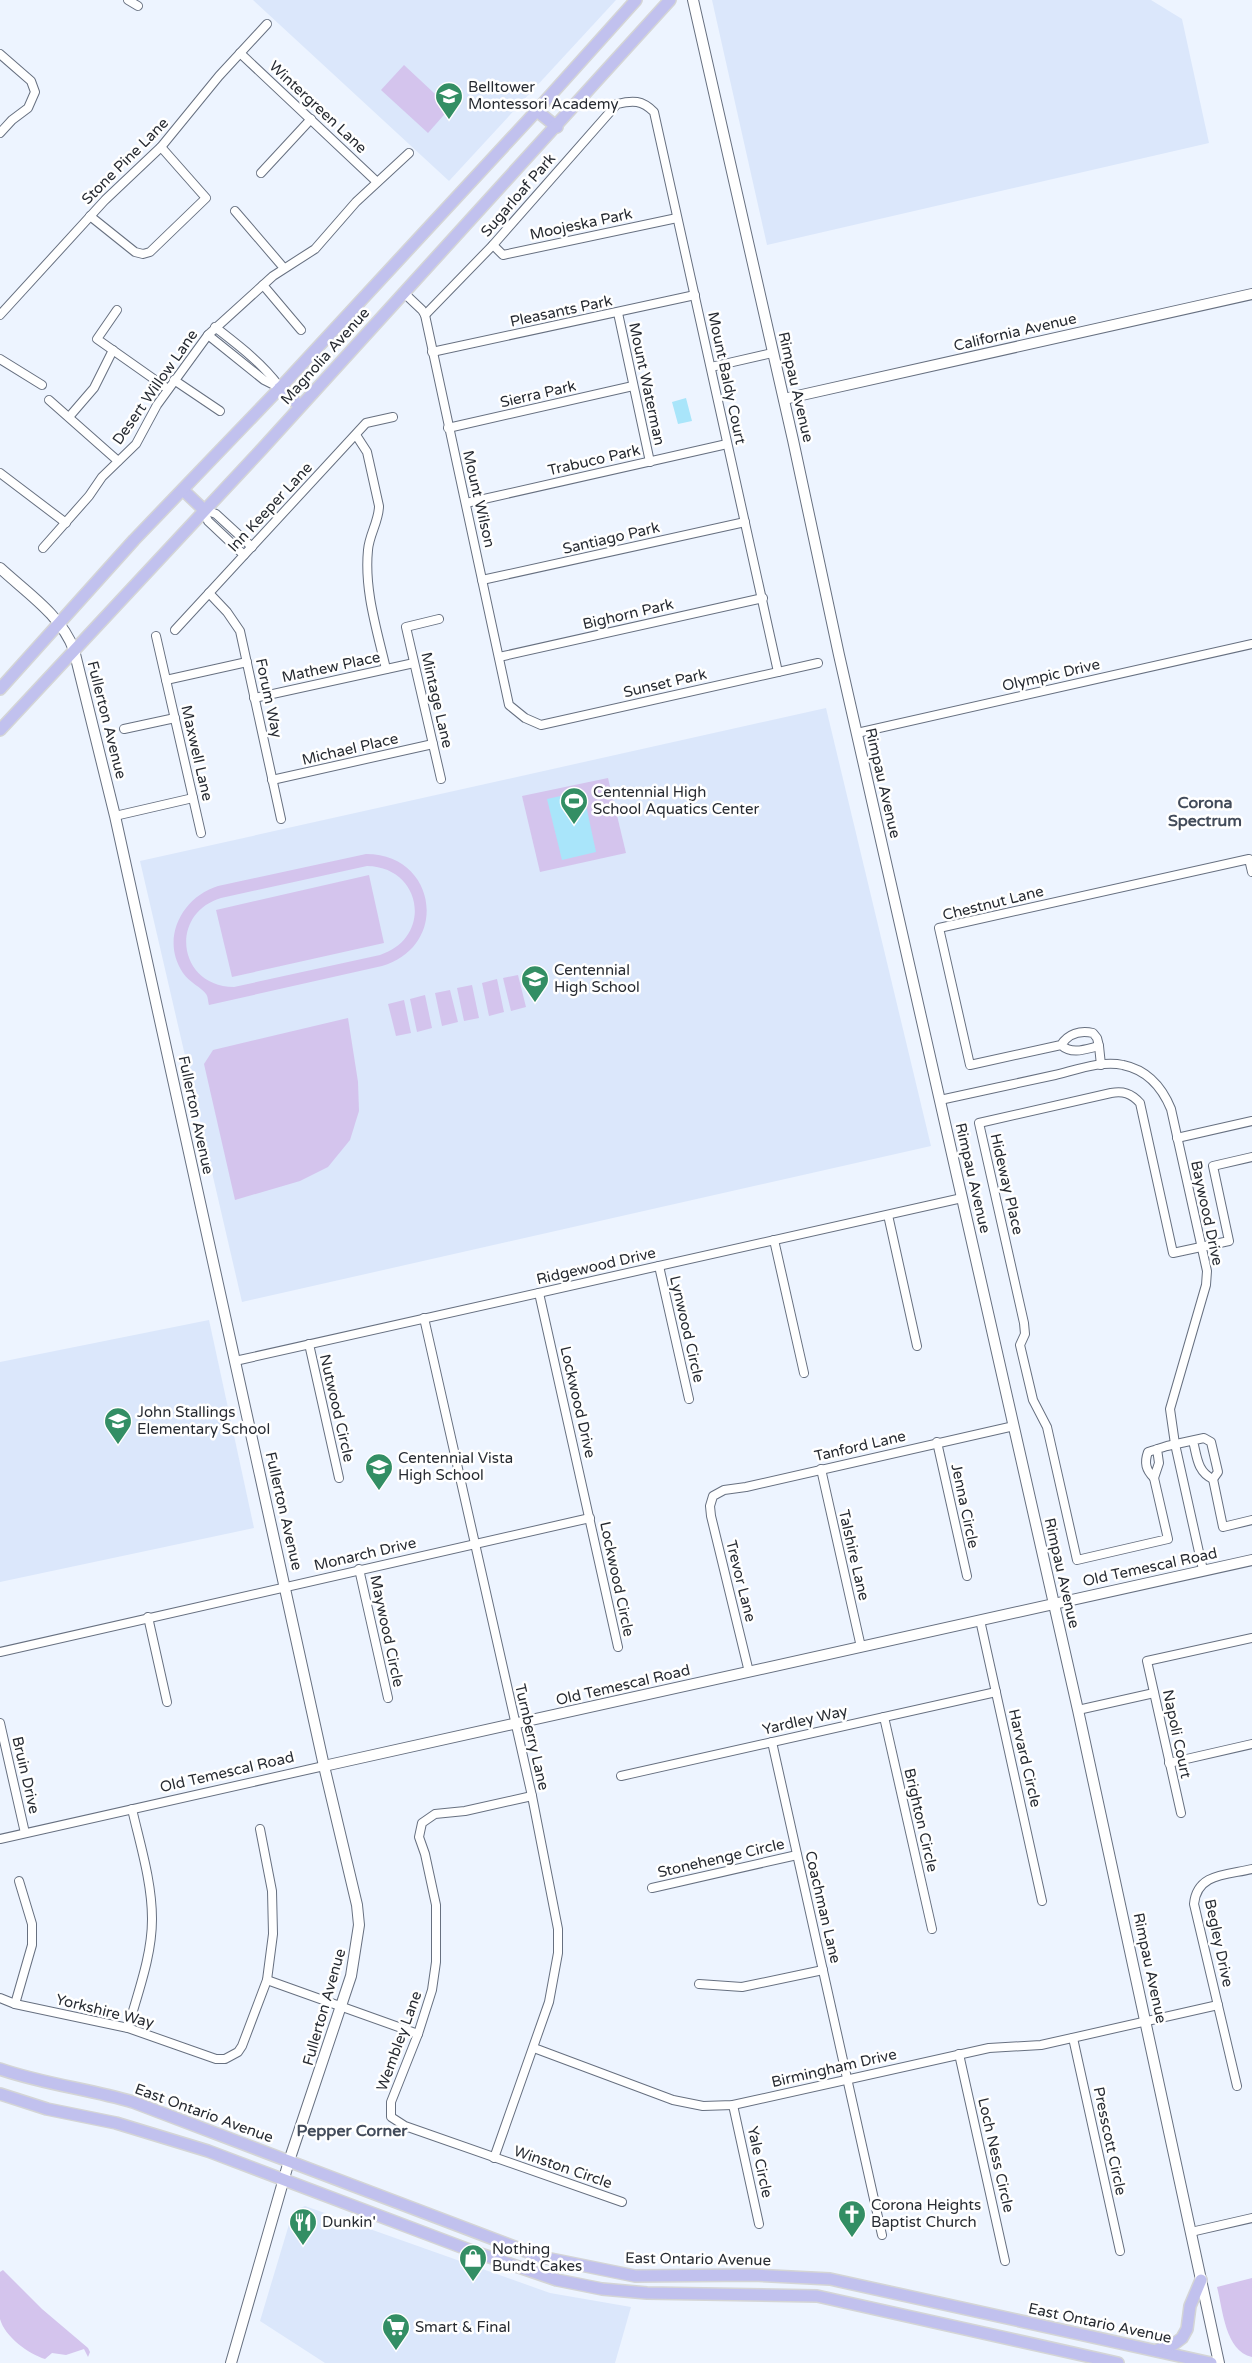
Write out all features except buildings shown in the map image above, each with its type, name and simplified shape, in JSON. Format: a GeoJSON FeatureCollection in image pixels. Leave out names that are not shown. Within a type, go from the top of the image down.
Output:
{"type":"FeatureCollection","features":[{"type":"Feature","properties":{"kind":"main road","name":"Magnolia Avenue"},"geometry":{"type":"LineString","coordinates":[[0,689],[134,540],[280,388],[537,111],[636,0]]}},
{"type":"Feature","properties":{"kind":"main road","name":"Magnolia Avenue"},"geometry":{"type":"LineString","coordinates":[[0,730],[557,127],[670,0]]}},
{"type":"Feature","properties":{"kind":"main road","name":"Rimpau Avenue"},"geometry":{"type":"LineString","coordinates":[[693,0],[1078,1710],[1219,2363]]}},
{"type":"Feature","properties":{"kind":"main road"},"geometry":{"type":"LineString","coordinates":[[537,111],[557,127]]}},
{"type":"Feature","properties":{"kind":"main road","name":"California Avenue"},"geometry":{"type":"LineString","coordinates":[[784,399],[1252,294]]}},
{"type":"Feature","properties":{"kind":"main road"},"geometry":{"type":"LineString","coordinates":[[280,388],[300,406]]}},
{"type":"Feature","properties":{"kind":"main road"},"geometry":{"type":"LineString","coordinates":[[183,490],[204,509]]}},
{"type":"Feature","properties":{"kind":"main road","name":"Fullerton Avenue"},"geometry":{"type":"LineString","coordinates":[[0,568],[60,623],[68,634],[74,650],[115,816],[324,1766],[357,1905],[359,1925],[357,1948],[343,2007],[289,2161],[231,2363]]}},
{"type":"Feature","properties":{"kind":"main road","name":"Old Temescal Road"},"geometry":{"type":"LineString","coordinates":[[324,1766],[1252,1560]]}},
{"type":"Feature","properties":{"kind":"main road","name":"East Ontario Avenue"},"geometry":{"type":"LineString","coordinates":[[0,2069],[15,2074],[97,2091],[133,2102],[541,2257],[635,2276],[754,2275],[830,2279],[1211,2363]]}},
{"type":"Feature","properties":{"kind":"main road"},"geometry":{"type":"LineString","coordinates":[[0,2094],[48,2109],[116,2123],[208,2151],[557,2280],[647,2294],[816,2296],[1118,2363]]}},
{"type":"Feature","properties":{"kind":"main road"},"geometry":{"type":"LineString","coordinates":[[526,2270],[533,2262],[621,2278],[635,2276]]}},
{"type":"Feature","properties":{"kind":"main road"},"geometry":{"type":"LineString","coordinates":[[1157,2350],[1174,2344],[1182,2338],[1187,2329],[1190,2306],[1201,2280]]}},
{"type":"Feature","properties":{"kind":"street"},"geometry":{"type":"LineString","coordinates":[[128,0],[138,6]]}},
{"type":"Feature","properties":{"kind":"street","name":"Stone Pine Lane"},"geometry":{"type":"LineString","coordinates":[[0,315],[90,216],[161,147],[219,76],[267,24]]}},
{"type":"Feature","properties":{"kind":"street","name":"Wintergreen Lane"},"geometry":{"type":"LineString","coordinates":[[240,53],[377,182]]}},
{"type":"Feature","properties":{"kind":"street"},"geometry":{"type":"LineString","coordinates":[[0,54],[31,80],[35,92],[28,108],[12,120],[0,133]]}},
{"type":"Feature","properties":{"kind":"street","name":"Mount Baldy Court"},"geometry":{"type":"LineString","coordinates":[[635,100],[648,105],[654,112],[778,672]]}},
{"type":"Feature","properties":{"kind":"street","name":"Sugarloaf Park"},"geometry":{"type":"LineString","coordinates":[[425,315],[493,245],[617,104],[635,100]]}},
{"type":"Feature","properties":{"kind":"street"},"geometry":{"type":"LineString","coordinates":[[261,173],[311,119]]}},
{"type":"Feature","properties":{"kind":"street"},"geometry":{"type":"LineString","coordinates":[[90,216],[135,252],[143,254],[150,252],[206,198],[161,147]]}},
{"type":"Feature","properties":{"kind":"street","name":"Desert Willow Lane"},"geometry":{"type":"LineString","coordinates":[[43,548],[89,496],[102,477],[136,444],[174,380],[215,327],[284,267],[315,249],[356,202],[409,154]]}},
{"type":"Feature","properties":{"kind":"street"},"geometry":{"type":"LineString","coordinates":[[234,211],[284,267]]}},
{"type":"Feature","properties":{"kind":"street","name":"Moojeska Park"},"geometry":{"type":"LineString","coordinates":[[493,245],[503,255],[677,218]]}},
{"type":"Feature","properties":{"kind":"street"},"geometry":{"type":"LineString","coordinates":[[262,285],[300,330]]}},
{"type":"Feature","properties":{"kind":"street"},"geometry":{"type":"LineString","coordinates":[[403,292],[425,315]]}},
{"type":"Feature","properties":{"kind":"street","name":"Pleasants Park"},"geometry":{"type":"LineString","coordinates":[[432,352],[695,295]]}},
{"type":"Feature","properties":{"kind":"street"},"geometry":{"type":"LineString","coordinates":[[118,310],[97,339],[168,389]]}},
{"type":"Feature","properties":{"kind":"street","name":"Mount Waterman"},"geometry":{"type":"LineString","coordinates":[[618,313],[650,462]]}},
{"type":"Feature","properties":{"kind":"street","name":"Mount Wilson"},"geometry":{"type":"LineString","coordinates":[[425,315],[509,705],[520,716]]}},
{"type":"Feature","properties":{"kind":"street"},"geometry":{"type":"LineString","coordinates":[[215,327],[248,352],[269,373],[280,388]]}},
{"type":"Feature","properties":{"kind":"street"},"geometry":{"type":"LineString","coordinates":[[208,335],[264,380],[280,388]]}},
{"type":"Feature","properties":{"kind":"street"},"geometry":{"type":"LineString","coordinates":[[69,417],[94,388],[113,350]]}},
{"type":"Feature","properties":{"kind":"street"},"geometry":{"type":"LineString","coordinates":[[711,367],[772,353]]}},
{"type":"Feature","properties":{"kind":"street"},"geometry":{"type":"LineString","coordinates":[[0,359],[42,386]]}},
{"type":"Feature","properties":{"kind":"street"},"geometry":{"type":"LineString","coordinates":[[174,380],[220,411]]}},
{"type":"Feature","properties":{"kind":"street","name":"Sierra Park"},"geometry":{"type":"LineString","coordinates":[[448,428],[633,386]]}},
{"type":"Feature","properties":{"kind":"street"},"geometry":{"type":"LineString","coordinates":[[50,400],[118,462]]}},
{"type":"Feature","properties":{"kind":"street","name":"Inn Keeper Lane"},"geometry":{"type":"LineString","coordinates":[[175,630],[366,423],[393,417]]}},
{"type":"Feature","properties":{"kind":"street"},"geometry":{"type":"LineString","coordinates":[[356,435],[367,452],[379,506],[379,514],[368,549],[367,579],[386,669]]}},
{"type":"Feature","properties":{"kind":"street","name":"Trabuco Park"},"geometry":{"type":"LineString","coordinates":[[466,503],[727,444]]}},
{"type":"Feature","properties":{"kind":"street"},"geometry":{"type":"LineString","coordinates":[[0,473],[66,523]]}},
{"type":"Feature","properties":{"kind":"street"},"geometry":{"type":"LineString","coordinates":[[204,509],[216,514],[252,547]]}},
{"type":"Feature","properties":{"kind":"street"},"geometry":{"type":"LineString","coordinates":[[204,509],[208,521],[244,555]]}},
{"type":"Feature","properties":{"kind":"street","name":"Santiago Park"},"geometry":{"type":"LineString","coordinates":[[482,580],[745,522]]}},
{"type":"Feature","properties":{"kind":"street","name":"Forum Way"},"geometry":{"type":"LineString","coordinates":[[209,594],[237,626],[281,819]]}},
{"type":"Feature","properties":{"kind":"street","name":"Bighorn Park"},"geometry":{"type":"LineString","coordinates":[[499,657],[763,598]]}},
{"type":"Feature","properties":{"kind":"street","name":"Mintage Lane"},"geometry":{"type":"LineString","coordinates":[[439,619],[406,627],[441,779]]}},
{"type":"Feature","properties":{"kind":"street"},"geometry":{"type":"LineString","coordinates":[[156,636],[166,680],[246,662]]}},
{"type":"Feature","properties":{"kind":"street","name":"Olympic Drive"},"geometry":{"type":"LineString","coordinates":[[857,733],[1252,644]]}},
{"type":"Feature","properties":{"kind":"street","name":"Sunset Park"},"geometry":{"type":"LineString","coordinates":[[520,716],[541,725],[818,662]]}},
{"type":"Feature","properties":{"kind":"street","name":"Mathew Place"},"geometry":{"type":"LineString","coordinates":[[254,698],[414,663]]}},
{"type":"Feature","properties":{"kind":"street","name":"Maxwell Lane"},"geometry":{"type":"LineString","coordinates":[[166,680],[201,832]]}},
{"type":"Feature","properties":{"kind":"street"},"geometry":{"type":"LineString","coordinates":[[124,729],[175,718]]}},
{"type":"Feature","properties":{"kind":"street","name":"Michael Place"},"geometry":{"type":"LineString","coordinates":[[272,780],[433,744]]}},
{"type":"Feature","properties":{"kind":"street"},"geometry":{"type":"LineString","coordinates":[[115,816],[193,798]]}},
{"type":"Feature","properties":{"kind":"street","name":"Chestnut Lane"},"geometry":{"type":"LineString","coordinates":[[1061,1045],[1067,1050],[1075,1052],[1100,1046],[1093,1033],[1087,1032],[1066,1038],[1061,1045],[970,1065],[940,928],[1249,860],[1252,872]]}},
{"type":"Feature","properties":{"kind":"street"},"geometry":{"type":"LineString","coordinates":[[1100,1046],[1101,1065]]}},
{"type":"Feature","properties":{"kind":"street","name":"Baywood Drive"},"geometry":{"type":"LineString","coordinates":[[940,1100],[1101,1065],[1114,1064],[1142,1071],[1167,1098],[1206,1271],[1206,1285],[1170,1409],[1175,1444],[1203,1570]]}},
{"type":"Feature","properties":{"kind":"street","name":"Hideway Place"},"geometry":{"type":"LineString","coordinates":[[1154,1478],[1168,1539],[1077,1560],[1048,1427],[1032,1400],[1020,1345],[1025,1334],[1024,1323],[979,1123],[1111,1093],[1122,1092],[1130,1094],[1140,1103],[1173,1253],[1202,1247]]}},
{"type":"Feature","properties":{"kind":"street"},"geometry":{"type":"LineString","coordinates":[[1176,1138],[1252,1122]]}},
{"type":"Feature","properties":{"kind":"street"},"geometry":{"type":"LineString","coordinates":[[1202,1247],[1229,1241],[1212,1166],[1252,1157]]}},
{"type":"Feature","properties":{"kind":"street","name":"Ridgewood Drive"},"geometry":{"type":"LineString","coordinates":[[235,1361],[962,1198]]}},
{"type":"Feature","properties":{"kind":"street"},"geometry":{"type":"LineString","coordinates":[[888,1215],[917,1346]]}},
{"type":"Feature","properties":{"kind":"street"},"geometry":{"type":"LineString","coordinates":[[774,1240],[804,1373]]}},
{"type":"Feature","properties":{"kind":"street","name":"Lynwood Circle"},"geometry":{"type":"LineString","coordinates":[[659,1266],[689,1399]]}},
{"type":"Feature","properties":{"kind":"street","name":"Lockwood Drive"},"geometry":{"type":"LineString","coordinates":[[539,1293],[590,1518]]}},
{"type":"Feature","properties":{"kind":"street","name":"Turnberry Lane"},"geometry":{"type":"LineString","coordinates":[[424,1318],[532,1796],[554,1906],[558,1953],[550,2002],[494,2158]]}},
{"type":"Feature","properties":{"kind":"street","name":"Nutwood Circle"},"geometry":{"type":"LineString","coordinates":[[309,1344],[339,1478]]}},
{"type":"Feature","properties":{"kind":"street","name":"Tanford Lane"},"geometry":{"type":"LineString","coordinates":[[714,1496],[724,1490],[1014,1426]]}},
{"type":"Feature","properties":{"kind":"street"},"geometry":{"type":"LineString","coordinates":[[1157,1449],[1159,1463],[1154,1478],[1148,1473],[1144,1461],[1148,1452],[1157,1449],[1175,1444],[1204,1438],[1211,1442],[1218,1472],[1213,1479],[1224,1527],[1252,1520]]}},
{"type":"Feature","properties":{"kind":"street"},"geometry":{"type":"LineString","coordinates":[[1193,1441],[1199,1466],[1204,1475],[1213,1479]]}},
{"type":"Feature","properties":{"kind":"street","name":"Jenna Circle"},"geometry":{"type":"LineString","coordinates":[[937,1442],[967,1576]]}},
{"type":"Feature","properties":{"kind":"street","name":"Talshire Lane"},"geometry":{"type":"LineString","coordinates":[[821,1469],[861,1647]]}},
{"type":"Feature","properties":{"kind":"street","name":"Trevor Lane"},"geometry":{"type":"LineString","coordinates":[[714,1496],[710,1506],[749,1672]]}},
{"type":"Feature","properties":{"kind":"street","name":"Monarch Drive"},"geometry":{"type":"LineString","coordinates":[[0,1652],[590,1518]]}},
{"type":"Feature","properties":{"kind":"street","name":"Lockwood Circle"},"geometry":{"type":"LineString","coordinates":[[590,1518],[618,1647]]}},
{"type":"Feature","properties":{"kind":"street","name":"Maywood Circle"},"geometry":{"type":"LineString","coordinates":[[360,1569],[388,1698]]}},
{"type":"Feature","properties":{"kind":"street"},"geometry":{"type":"LineString","coordinates":[[148,1617],[168,1702]]}},
{"type":"Feature","properties":{"kind":"street","name":"Harvard Circle"},"geometry":{"type":"LineString","coordinates":[[980,1620],[1042,1901]]}},
{"type":"Feature","properties":{"kind":"street","name":"Napoli Court"},"geometry":{"type":"LineString","coordinates":[[1181,1813],[1147,1662],[1252,1638]]}},
{"type":"Feature","properties":{"kind":"street","name":"Yardley Way"},"geometry":{"type":"LineString","coordinates":[[621,1776],[996,1692]]}},
{"type":"Feature","properties":{"kind":"street"},"geometry":{"type":"LineString","coordinates":[[1078,1710],[1154,1693]]}},
{"type":"Feature","properties":{"kind":"street","name":"Brighton Circle"},"geometry":{"type":"LineString","coordinates":[[884,1717],[932,1929]]}},
{"type":"Feature","properties":{"kind":"street","name":"Bruin Drive"},"geometry":{"type":"LineString","coordinates":[[0,1723],[25,1833]]}},
{"type":"Feature","properties":{"kind":"street","name":"Coachman Lane"},"geometry":{"type":"LineString","coordinates":[[772,1742],[882,2235]]}},
{"type":"Feature","properties":{"kind":"street"},"geometry":{"type":"LineString","coordinates":[[1169,1763],[1252,1744]]}},
{"type":"Feature","properties":{"kind":"street","name":"Old Temescal Road"},"geometry":{"type":"LineString","coordinates":[[0,1839],[324,1766]]}},
{"type":"Feature","properties":{"kind":"street","name":"Wembley Lane"},"geometry":{"type":"LineString","coordinates":[[391,2117],[391,2102],[418,2034],[432,1990],[437,1933],[436,1905],[425,1854],[418,1837],[422,1823],[435,1814],[465,1811],[532,1796]]}},
{"type":"Feature","properties":{"kind":"street"},"geometry":{"type":"LineString","coordinates":[[128,2028],[147,1962],[152,1919],[148,1882],[132,1809]]}},
{"type":"Feature","properties":{"kind":"street"},"geometry":{"type":"LineString","coordinates":[[260,1830],[274,1912],[267,1980],[418,2034]]}},
{"type":"Feature","properties":{"kind":"street","name":"Stonehenge Circle"},"geometry":{"type":"LineString","coordinates":[[652,1888],[797,1856]]}},
{"type":"Feature","properties":{"kind":"street","name":"Begley Drive"},"geometry":{"type":"LineString","coordinates":[[1237,2086],[1194,1904],[1198,1888],[1211,1878],[1252,1869]]}},
{"type":"Feature","properties":{"kind":"street"},"geometry":{"type":"LineString","coordinates":[[15,2004],[32,1945],[32,1924],[19,1881]]}},
{"type":"Feature","properties":{"kind":"street"},"geometry":{"type":"LineString","coordinates":[[699,1984],[742,1987],[823,1970]]}},
{"type":"Feature","properties":{"kind":"street","name":"Yorkshire Way"},"geometry":{"type":"LineString","coordinates":[[0,1998],[15,2004],[128,2028],[216,2059],[232,2056],[242,2046],[267,1980]]}},
{"type":"Feature","properties":{"kind":"street","name":"Birmingham Drive"},"geometry":{"type":"LineString","coordinates":[[534,2048],[673,2100],[703,2106],[733,2105],[959,2054],[989,2048],[1041,2045],[1218,2005]]}},
{"type":"Feature","properties":{"kind":"street","name":"Presscott Circle"},"geometry":{"type":"LineString","coordinates":[[1073,2038],[1120,2251]]}},
{"type":"Feature","properties":{"kind":"street","name":"Loch Ness Circle"},"geometry":{"type":"LineString","coordinates":[[959,2054],[1005,2261]]}},
{"type":"Feature","properties":{"kind":"street","name":"Yale Circle"},"geometry":{"type":"LineString","coordinates":[[733,2105],[759,2224]]}},
{"type":"Feature","properties":{"kind":"street","name":"Winston Circle"},"geometry":{"type":"LineString","coordinates":[[391,2117],[405,2126],[622,2202]]}},
{"type":"Feature","properties":{"kind":"street"},"geometry":{"type":"LineString","coordinates":[[1190,2232],[1252,2218]]}},
{"type":"Feature","properties":{"kind":"shaded area"},"geometry":{"type":"Polygon","coordinates":[[[253,0],[616,0],[449,181],[253,0]]]}},
{"type":"Feature","properties":{"kind":"shaded area"},"geometry":{"type":"Polygon","coordinates":[[[712,0],[1151,0],[1182,19],[1209,143],[767,245],[712,0]]]}},
{"type":"Feature","properties":{"kind":"shaded area"},"geometry":{"type":"Polygon","coordinates":[[[404,65],[450,108],[428,133],[381,90],[404,65]]]}},
{"type":"Feature","properties":{"kind":"shaded area","name":"Centennial High School"},"geometry":{"type":"Polygon","coordinates":[[[826,708],[931,1146],[242,1302],[140,861],[826,708]]]}},
{"type":"Feature","properties":{"kind":"shaded area","name":"Centennial High School Aquatics Center"},"geometry":{"type":"Polygon","coordinates":[[[608,778],[626,853],[540,872],[522,796],[608,778]]]}},
{"type":"Feature","properties":{"kind":"shaded area"},"geometry":{"type":"Polygon","coordinates":[[[366,854],[390,858],[408,869],[420,884],[426,902],[426,922],[418,940],[404,955],[382,966],[209,1005],[206,994],[183,973],[176,960],[174,933],[185,909],[194,899],[218,886],[366,854]],[[367,866],[221,898],[204,906],[193,919],[187,933],[187,948],[191,963],[201,975],[215,984],[234,987],[380,955],[397,946],[408,934],[414,920],[414,904],[410,890],[400,878],[386,869],[367,866]]]}},
{"type":"Feature","properties":{"kind":"shaded area"},"geometry":{"type":"Polygon","coordinates":[[[369,875],[384,943],[232,977],[216,910],[369,875]]]}},
{"type":"Feature","properties":{"kind":"shaded area"},"geometry":{"type":"Polygon","coordinates":[[[518,975],[526,1007],[511,1011],[503,978],[518,975]]]}},
{"type":"Feature","properties":{"kind":"shaded area"},"geometry":{"type":"Polygon","coordinates":[[[497,979],[504,1012],[489,1016],[482,983],[497,979]]]}},
{"type":"Feature","properties":{"kind":"shaded area"},"geometry":{"type":"Polygon","coordinates":[[[472,985],[479,1018],[464,1021],[457,988],[472,985]]]}},
{"type":"Feature","properties":{"kind":"shaded area"},"geometry":{"type":"Polygon","coordinates":[[[450,990],[458,1022],[442,1026],[435,993],[450,990]]]}},
{"type":"Feature","properties":{"kind":"shaded area"},"geometry":{"type":"Polygon","coordinates":[[[425,995],[432,1028],[417,1032],[410,999],[425,995]]]}},
{"type":"Feature","properties":{"kind":"shaded area"},"geometry":{"type":"Polygon","coordinates":[[[404,1000],[411,1033],[396,1036],[388,1004],[404,1000]]]}},
{"type":"Feature","properties":{"kind":"shaded area"},"geometry":{"type":"Polygon","coordinates":[[[348,1018],[358,1082],[359,1111],[350,1140],[328,1167],[300,1181],[235,1200],[204,1064],[213,1050],[348,1018]]]}},
{"type":"Feature","properties":{"kind":"shaded area","name":"John Stallings Elementary School"},"geometry":{"type":"Polygon","coordinates":[[[209,1320],[254,1528],[0,1582],[0,1362],[209,1320]]]}},
{"type":"Feature","properties":{"kind":"shaded area"},"geometry":{"type":"Polygon","coordinates":[[[305,2206],[550,2293],[631,2307],[615,2363],[325,2363],[260,2321],[293,2211],[305,2206]]]}},
{"type":"Feature","properties":{"kind":"shaded area"},"geometry":{"type":"Polygon","coordinates":[[[3,2270],[42,2309],[88,2348],[90,2352],[88,2357],[84,2349],[66,2355],[52,2353],[45,2359],[25,2349],[12,2338],[0,2319],[0,2272],[3,2270]]]}},
{"type":"Feature","properties":{"kind":"shaded area"},"geometry":{"type":"Polygon","coordinates":[[[1252,2278],[1252,2357],[1236,2347],[1231,2338],[1217,2287],[1252,2278]]]}},
{"type":"Feature","properties":{"kind":"water"},"geometry":{"type":"Polygon","coordinates":[[[686,398],[692,421],[678,424],[672,402],[686,398]]]}},
{"type":"Feature","properties":{"kind":"water"},"geometry":{"type":"Polygon","coordinates":[[[583,791],[596,852],[562,860],[547,799],[583,791]]]}},
{"type":"Feature","properties":{"kind":"place","name":"Belltower Montessori Academy"},"geometry":{"type":"Point","coordinates":[449,120]}},
{"type":"Feature","properties":{"kind":"place","name":"Centennial High School Aquatics Center"},"geometry":{"type":"Point","coordinates":[574,825]}},
{"type":"Feature","properties":{"kind":"place","name":"Centennial High School"},"geometry":{"type":"Point","coordinates":[535,1003]}},
{"type":"Feature","properties":{"kind":"place","name":"John Stallings Elementary School"},"geometry":{"type":"Point","coordinates":[118,1445]}},
{"type":"Feature","properties":{"kind":"place","name":"Centennial Vista High School"},"geometry":{"type":"Point","coordinates":[379,1491]}},
{"type":"Feature","properties":{"kind":"place","name":"Corona Heights Baptist Church"},"geometry":{"type":"Point","coordinates":[852,2238]}},
{"type":"Feature","properties":{"kind":"place","name":"Dunkin'"},"geometry":{"type":"Point","coordinates":[303,2246]}},
{"type":"Feature","properties":{"kind":"place","name":"Nothing Bundt Cakes"},"geometry":{"type":"Point","coordinates":[473,2282]}},
{"type":"Feature","properties":{"kind":"place","name":"Smart & Final"},"geometry":{"type":"Point","coordinates":[396,2351]}},
{"type":"Feature","properties":{"kind":"district","name":"Corona Spectrum"},"geometry":{"type":"Point","coordinates":[1205,811]}},
{"type":"Feature","properties":{"kind":"district","name":"Pepper Corner"},"geometry":{"type":"Point","coordinates":[352,2130]}}]}
